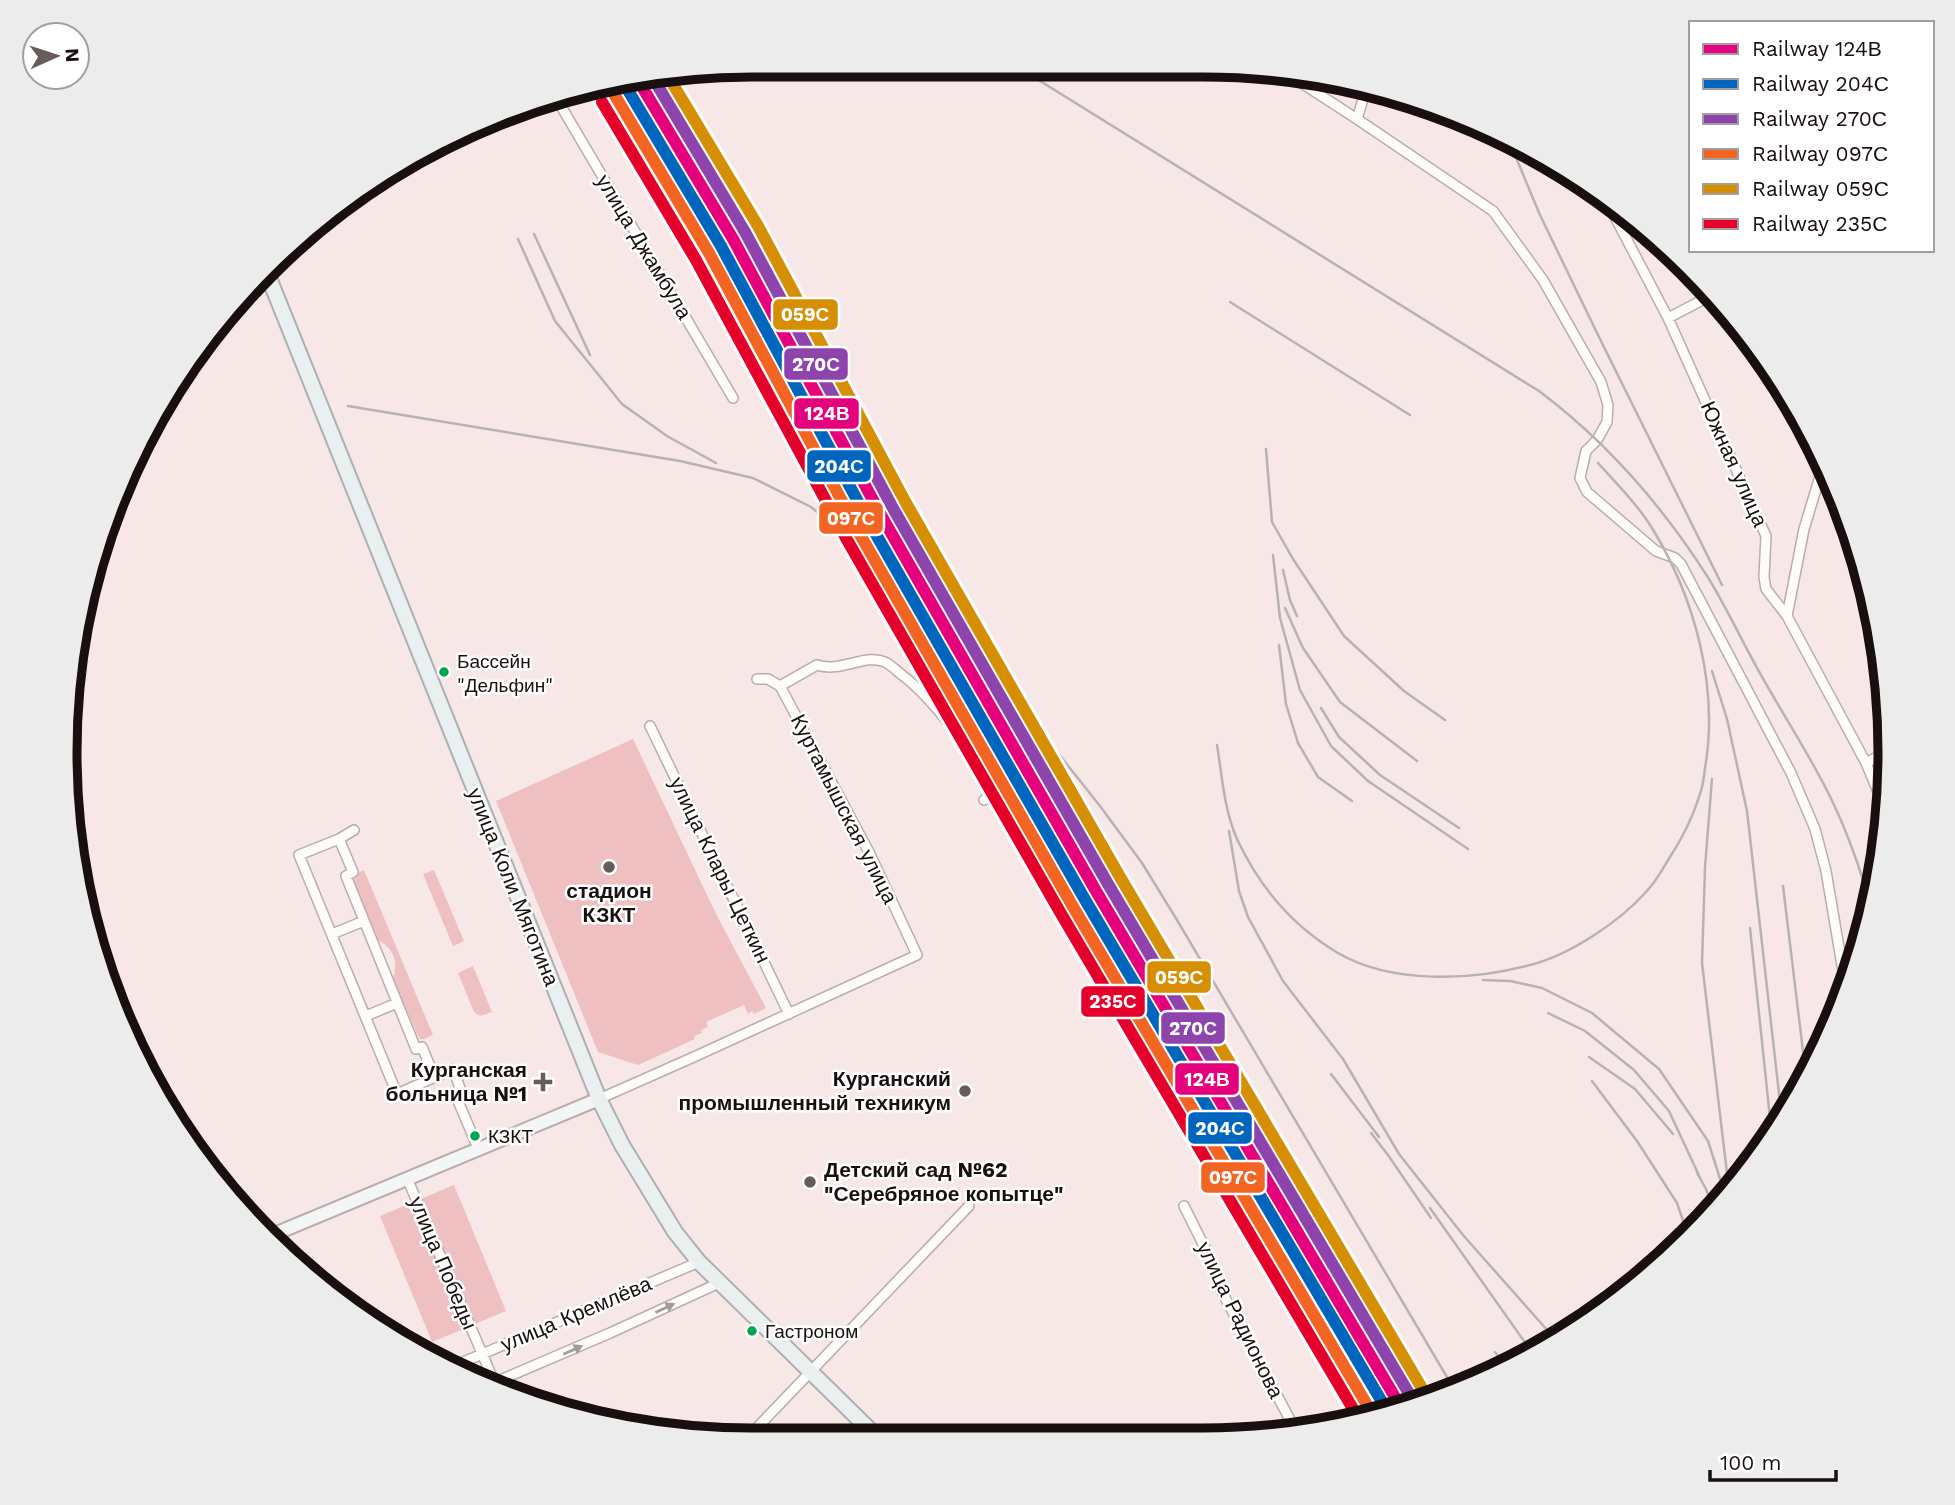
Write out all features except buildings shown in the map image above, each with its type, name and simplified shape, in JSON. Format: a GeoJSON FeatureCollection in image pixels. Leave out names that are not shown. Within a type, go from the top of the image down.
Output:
{"type":"FeatureCollection","features":[{"type":"Feature","properties":{"kind":"main road","name":"улица Коли Мяготина"},"geometry":{"type":"LineString","coordinates":[[270,280],[599,1099],[622,1145],[675,1232],[699,1262],[868,1428]]}},
{"type":"Feature","properties":{"kind":"street"},"geometry":{"type":"LineString","coordinates":[[1304,85],[1493,211],[1543,280],[1601,382],[1608,405],[1607,422],[1587,451],[1580,478],[1587,492],[1656,551],[1675,558],[1681,564],[1774,739],[1815,829],[1826,871],[1842,968]]}},
{"type":"Feature","properties":{"kind":"street"},"geometry":{"type":"LineString","coordinates":[[1357,120],[1364,97]]}},
{"type":"Feature","properties":{"kind":"street","name":"улица Джамбула"},"geometry":{"type":"LineString","coordinates":[[560,105],[733,398]]}},
{"type":"Feature","properties":{"kind":"street","name":"Южная улица"},"geometry":{"type":"LineString","coordinates":[[1616,218],[1668,318],[1766,536],[1766,589],[1787,616],[1866,762],[1877,789]]}},
{"type":"Feature","properties":{"kind":"street"},"geometry":{"type":"LineString","coordinates":[[1668,318],[1703,299]]}},
{"type":"Feature","properties":{"kind":"street"},"geometry":{"type":"LineString","coordinates":[[1787,616],[1804,529],[1819,478]]}},
{"type":"Feature","properties":{"kind":"street"},"geometry":{"type":"LineString","coordinates":[[757,679],[768,679],[780,686],[817,665],[826,668],[869,660],[887,663],[907,678],[933,704],[971,748],[995,765],[1001,784],[984,800]]}},
{"type":"Feature","properties":{"kind":"street","name":"Куртамышская улица"},"geometry":{"type":"LineString","coordinates":[[780,686],[869,852],[917,955],[789,1014]]}},
{"type":"Feature","properties":{"kind":"street","name":"улица Клары Цеткин"},"geometry":{"type":"LineString","coordinates":[[650,726],[789,1014]]}},
{"type":"Feature","properties":{"kind":"street"},"geometry":{"type":"LineString","coordinates":[[1866,762],[1878,756]]}},
{"type":"Feature","properties":{"kind":"street"},"geometry":{"type":"LineString","coordinates":[[354,830],[299,855],[397,1094],[453,1069],[460,1088],[455,1094],[478,1149]]}},
{"type":"Feature","properties":{"kind":"street"},"geometry":{"type":"LineString","coordinates":[[339,839],[353,872],[346,876],[364,921],[416,1049],[422,1047],[435,1078]]}},
{"type":"Feature","properties":{"kind":"street"},"geometry":{"type":"LineString","coordinates":[[332,934],[364,921]]}},
{"type":"Feature","properties":{"kind":"street"},"geometry":{"type":"LineString","coordinates":[[366,1017],[397,1003]]}},
{"type":"Feature","properties":{"kind":"street"},"geometry":{"type":"LineString","coordinates":[[278,1233],[599,1099],[789,1014]]}},
{"type":"Feature","properties":{"kind":"street","name":"улица Победы"},"geometry":{"type":"LineString","coordinates":[[407,1178],[491,1375]]}},
{"type":"Feature","properties":{"kind":"street"},"geometry":{"type":"LineString","coordinates":[[757,1428],[969,1206]]}},
{"type":"Feature","properties":{"kind":"street","name":"улица Радионова"},"geometry":{"type":"LineString","coordinates":[[1184,1206],[1205,1248],[1220,1288],[1291,1422]]}},
{"type":"Feature","properties":{"kind":"street","name":"улица Кремлёва"},"geometry":{"type":"LineString","coordinates":[[463,1362],[699,1262]]}},
{"type":"Feature","properties":{"kind":"street","name":"улица Кремлёва"},"geometry":{"type":"LineString","coordinates":[[503,1380],[719,1283]]}},
{"type":"Feature","properties":{"kind":"shaded area","name":"стадион КЗКТ"},"geometry":{"type":"Polygon","coordinates":[[[633,739],[716,914],[766,1008],[748,1014],[744,1005],[706,1022],[708,1027],[694,1036],[695,1039],[638,1065],[598,1052],[496,801],[633,739]]]}},
{"type":"Feature","properties":{"kind":"shaded area"},"geometry":{"type":"Polygon","coordinates":[[[364,870],[433,1035],[424,1039],[420,1039],[417,1034],[393,978],[393,955],[387,946],[376,939],[353,884],[356,874],[364,870]]]}},
{"type":"Feature","properties":{"kind":"shaded area"},"geometry":{"type":"Polygon","coordinates":[[[434,870],[464,941],[453,946],[423,874],[434,870]]]}},
{"type":"Feature","properties":{"kind":"shaded area"},"geometry":{"type":"Polygon","coordinates":[[[473,966],[492,1012],[480,1016],[474,1012],[458,973],[473,966]]]}},
{"type":"Feature","properties":{"kind":"shaded area"},"geometry":{"type":"Polygon","coordinates":[[[454,1185],[506,1311],[432,1342],[380,1216],[454,1185]]]}},
{"type":"Feature","properties":{"kind":"railway"},"geometry":{"type":"LineString","coordinates":[[1034,77],[1539,391],[1611,454],[1673,527],[1709,579],[1827,791],[1850,843],[1865,886]]}},
{"type":"Feature","properties":{"kind":"railway"},"geometry":{"type":"LineString","coordinates":[[684,103],[727,178]]}},
{"type":"Feature","properties":{"kind":"railway"},"geometry":{"type":"LineString","coordinates":[[1514,154],[1540,215],[1722,585]]}},
{"type":"Feature","properties":{"kind":"railway"},"geometry":{"type":"LineString","coordinates":[[534,234],[590,355]]}},
{"type":"Feature","properties":{"kind":"railway"},"geometry":{"type":"LineString","coordinates":[[518,239],[555,321],[622,404],[667,436],[716,463]]}},
{"type":"Feature","properties":{"kind":"railway"},"geometry":{"type":"LineString","coordinates":[[1230,302],[1410,415]]}},
{"type":"Feature","properties":{"kind":"railway"},"geometry":{"type":"LineString","coordinates":[[348,406],[680,461],[753,478],[811,507],[863,549],[918,608]]}},
{"type":"Feature","properties":{"kind":"railway"},"geometry":{"type":"LineString","coordinates":[[1266,449],[1272,522],[1293,559],[1344,636],[1404,691],[1445,720]]}},
{"type":"Feature","properties":{"kind":"railway"},"geometry":{"type":"LineString","coordinates":[[1217,745],[1229,816],[1237,839],[1266,889],[1292,917],[1321,942],[1359,963],[1407,975],[1432,977],[1483,974],[1530,965],[1561,954],[1608,926],[1653,884],[1691,819],[1703,781],[1709,737],[1709,706],[1700,644],[1691,613],[1667,555],[1646,519],[1598,463]]}},
{"type":"Feature","properties":{"kind":"railway"},"geometry":{"type":"LineString","coordinates":[[891,500],[931,578],[972,645],[1142,863],[1449,1381]]}},
{"type":"Feature","properties":{"kind":"railway"},"geometry":{"type":"LineString","coordinates":[[1273,555],[1280,618],[1300,690],[1331,746],[1368,781],[1468,849]]}},
{"type":"Feature","properties":{"kind":"railway"},"geometry":{"type":"LineString","coordinates":[[1283,570],[1297,616]]}},
{"type":"Feature","properties":{"kind":"railway"},"geometry":{"type":"LineString","coordinates":[[1285,608],[1303,648],[1340,702],[1417,761]]}},
{"type":"Feature","properties":{"kind":"railway"},"geometry":{"type":"LineString","coordinates":[[1279,645],[1286,704],[1298,743],[1318,777],[1352,801]]}},
{"type":"Feature","properties":{"kind":"railway"},"geometry":{"type":"LineString","coordinates":[[1712,671],[1727,719],[1747,811],[1780,1103]]}},
{"type":"Feature","properties":{"kind":"railway"},"geometry":{"type":"LineString","coordinates":[[966,692],[999,758],[1086,963],[1140,1062]]}},
{"type":"Feature","properties":{"kind":"railway"},"geometry":{"type":"LineString","coordinates":[[1321,708],[1339,737],[1380,775],[1459,828]]}},
{"type":"Feature","properties":{"kind":"railway"},"geometry":{"type":"LineString","coordinates":[[1712,779],[1705,867],[1702,963],[1727,1177]]}},
{"type":"Feature","properties":{"kind":"railway"},"geometry":{"type":"LineString","coordinates":[[1229,831],[1239,891],[1248,917],[1283,981],[1343,1059],[1399,1154],[1463,1235],[1549,1332]]}},
{"type":"Feature","properties":{"kind":"railway"},"geometry":{"type":"LineString","coordinates":[[1783,886],[1804,1059]]}},
{"type":"Feature","properties":{"kind":"railway"},"geometry":{"type":"LineString","coordinates":[[1750,928],[1770,1118]]}},
{"type":"Feature","properties":{"kind":"railway"},"geometry":{"type":"LineString","coordinates":[[1483,980],[1510,981],[1542,988],[1592,1013],[1659,1069],[1708,1141],[1722,1184]]}},
{"type":"Feature","properties":{"kind":"railway"},"geometry":{"type":"LineString","coordinates":[[1548,1013],[1585,1031],[1634,1070],[1669,1111],[1702,1182]]}},
{"type":"Feature","properties":{"kind":"railway"},"geometry":{"type":"LineString","coordinates":[[1589,1057],[1635,1089],[1673,1134]]}},
{"type":"Feature","properties":{"kind":"railway"},"geometry":{"type":"LineString","coordinates":[[1331,1074],[1379,1137]]}},
{"type":"Feature","properties":{"kind":"railway"},"geometry":{"type":"LineString","coordinates":[[1592,1081],[1637,1141],[1677,1203],[1685,1225]]}},
{"type":"Feature","properties":{"kind":"railway"},"geometry":{"type":"LineString","coordinates":[[1371,1133],[1431,1218]]}},
{"type":"Feature","properties":{"kind":"railway"},"geometry":{"type":"LineString","coordinates":[[1697,1173],[1709,1199]]}},
{"type":"Feature","properties":{"kind":"railway"},"geometry":{"type":"LineString","coordinates":[[1430,1208],[1527,1345]]}},
{"type":"Feature","properties":{"kind":"railway"},"geometry":{"type":"LineString","coordinates":[[1495,1352],[1500,1359]]}},
{"type":"Feature","properties":{"kind":"rail line","name":"059С"},"geometry":{"type":"LineString","coordinates":[[672,82],[758,226],[906,503],[1120,877],[1423,1391]]}},
{"type":"Feature","properties":{"kind":"rail line","name":"270С"},"geometry":{"type":"LineString","coordinates":[[657,84],[745,232],[894,510],[1108,884],[1410,1395]]}},
{"type":"Feature","properties":{"kind":"rail line","name":"124В"},"geometry":{"type":"LineString","coordinates":[[642,87],[733,239],[882,517],[1096,891],[1396,1399]]}},
{"type":"Feature","properties":{"kind":"rail line","name":"204С"},"geometry":{"type":"LineString","coordinates":[[627,89],[721,246],[870,524],[1084,898],[1383,1403]]}},
{"type":"Feature","properties":{"kind":"rail line","name":"097С"},"geometry":{"type":"LineString","coordinates":[[614,94],[709,253],[858,531],[1072,905],[1368,1407]]}},
{"type":"Feature","properties":{"kind":"rail line","name":"235С"},"geometry":{"type":"LineString","coordinates":[[602,102],[696,260],[846,538],[1060,912],[1354,1410]]}},
{"type":"Feature","properties":{"kind":"place","name":"Бассейн \"Дельфин\""},"geometry":{"type":"Point","coordinates":[444,672]}},
{"type":"Feature","properties":{"kind":"place","name":"стадион КЗКТ"},"geometry":{"type":"Point","coordinates":[609,867]}},
{"type":"Feature","properties":{"kind":"place","name":"Курганская больница №1"},"geometry":{"type":"Point","coordinates":[543,1082]}},
{"type":"Feature","properties":{"kind":"place","name":"Курганский промышленный техникум"},"geometry":{"type":"Point","coordinates":[965,1091]}},
{"type":"Feature","properties":{"kind":"place","name":"КЗКТ"},"geometry":{"type":"Point","coordinates":[475,1136]}},
{"type":"Feature","properties":{"kind":"place","name":"Детский сад №62 \"Серебряное копытце\""},"geometry":{"type":"Point","coordinates":[810,1182]}},
{"type":"Feature","properties":{"kind":"place","name":"Гастроном"},"geometry":{"type":"Point","coordinates":[752,1331]}}]}
